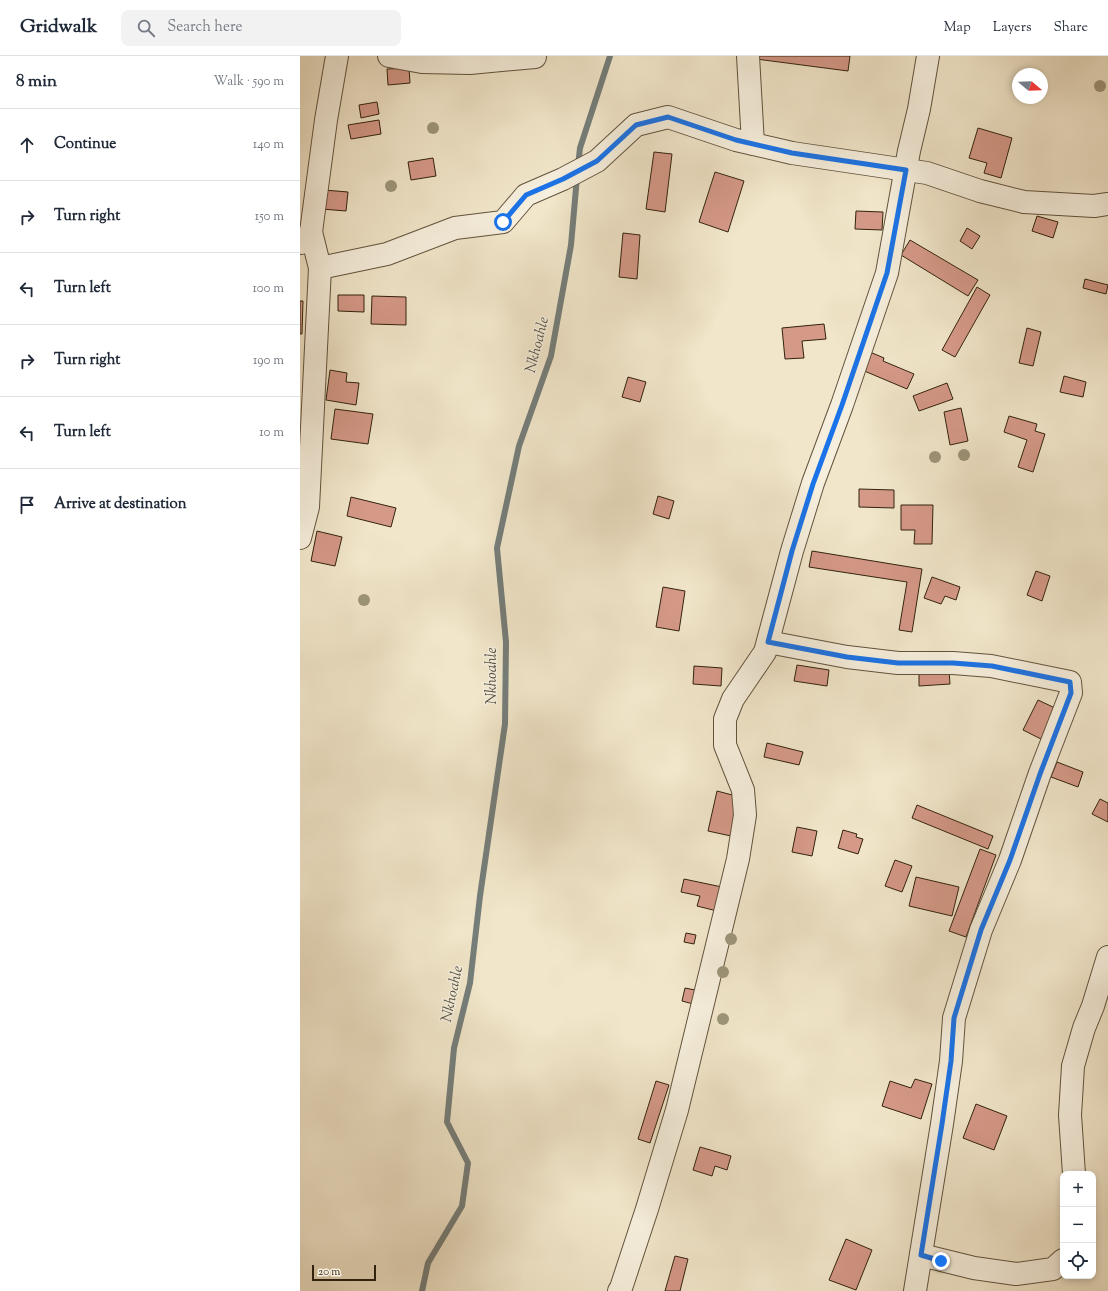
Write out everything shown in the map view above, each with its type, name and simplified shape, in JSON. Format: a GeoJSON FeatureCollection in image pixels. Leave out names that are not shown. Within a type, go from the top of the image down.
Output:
{"type":"FeatureCollection","features":[{"type":"Feature","properties":{"kind":"street"},"geometry":{"type":"LineString","coordinates":[[300,538],[308,507],[320,268],[305,238],[337,56]]}},
{"type":"Feature","properties":{"kind":"street"},"geometry":{"type":"LineString","coordinates":[[389,56],[422,62],[470,63],[535,57]]}},
{"type":"Feature","properties":{"kind":"street"},"geometry":{"type":"LineString","coordinates":[[748,56],[753,144]]}},
{"type":"Feature","properties":{"kind":"street"},"geometry":{"type":"LineString","coordinates":[[622,1290],[677,1110],[738,859],[745,815],[744,790],[726,745],[725,719],[733,699],[765,652],[792,551],[813,484],[842,405],[887,273],[928,56]]}},
{"type":"Feature","properties":{"kind":"street"},"geometry":{"type":"LineString","coordinates":[[320,268],[387,254],[455,228],[503,222],[526,195],[563,179],[597,161],[636,125],[668,117],[736,140],[792,153],[927,173],[980,191],[1024,202],[1094,206],[1108,204]]}},
{"type":"Feature","properties":{"kind":"street"},"geometry":{"type":"LineString","coordinates":[[768,642],[847,657],[898,663],[953,663],[992,666],[1070,682],[1071,693],[1040,774],[1010,860],[981,930],[954,1018],[951,1061],[915,1291]]}},
{"type":"Feature","properties":{"kind":"street"},"geometry":{"type":"LineString","coordinates":[[1074,1171],[1070,1115],[1073,1066],[1108,957]]}},
{"type":"Feature","properties":{"kind":"street"},"geometry":{"type":"LineString","coordinates":[[921,1255],[974,1268],[1016,1274],[1053,1269],[1060,1263]]}},
{"type":"Feature","properties":{"kind":"building"},"geometry":{"type":"Polygon","coordinates":[[[756,56],[850,56],[848,71],[756,59],[756,56]]]}},
{"type":"Feature","properties":{"kind":"building"},"geometry":{"type":"Polygon","coordinates":[[[409,68],[410,83],[388,85],[387,69],[409,68]]]}},
{"type":"Feature","properties":{"kind":"building"},"geometry":{"type":"Polygon","coordinates":[[[377,102],[379,114],[361,118],[359,105],[377,102]]]}},
{"type":"Feature","properties":{"kind":"building"},"geometry":{"type":"Polygon","coordinates":[[[379,120],[381,134],[351,139],[348,125],[379,120]]]}},
{"type":"Feature","properties":{"kind":"building"},"geometry":{"type":"Polygon","coordinates":[[[978,128],[1012,138],[1001,178],[984,173],[987,163],[969,158],[978,128]]]}},
{"type":"Feature","properties":{"kind":"building"},"geometry":{"type":"Polygon","coordinates":[[[654,152],[672,154],[665,212],[646,209],[654,152]]]}},
{"type":"Feature","properties":{"kind":"building"},"geometry":{"type":"Polygon","coordinates":[[[433,158],[436,176],[411,180],[408,162],[433,158]]]}},
{"type":"Feature","properties":{"kind":"building"},"geometry":{"type":"Polygon","coordinates":[[[715,172],[744,181],[728,232],[699,222],[715,172]]]}},
{"type":"Feature","properties":{"kind":"building"},"geometry":{"type":"Polygon","coordinates":[[[324,190],[348,192],[346,211],[322,209],[324,190]]]}},
{"type":"Feature","properties":{"kind":"building"},"geometry":{"type":"Polygon","coordinates":[[[856,211],[883,212],[882,230],[855,229],[856,211]]]}},
{"type":"Feature","properties":{"kind":"building"},"geometry":{"type":"Polygon","coordinates":[[[1037,216],[1058,222],[1053,238],[1032,231],[1037,216]]]}},
{"type":"Feature","properties":{"kind":"building"},"geometry":{"type":"Polygon","coordinates":[[[967,228],[980,236],[972,249],[960,241],[967,228]]]}},
{"type":"Feature","properties":{"kind":"building"},"geometry":{"type":"Polygon","coordinates":[[[623,233],[640,235],[637,279],[619,277],[623,233]]]}},
{"type":"Feature","properties":{"kind":"building"},"geometry":{"type":"Polygon","coordinates":[[[910,240],[978,280],[968,296],[901,255],[910,240]]]}},
{"type":"Feature","properties":{"kind":"building"},"geometry":{"type":"Polygon","coordinates":[[[1085,279],[1108,285],[1106,294],[1083,288],[1085,279]]]}},
{"type":"Feature","properties":{"kind":"building"},"geometry":{"type":"Polygon","coordinates":[[[977,287],[990,295],[955,357],[942,350],[977,287]]]}},
{"type":"Feature","properties":{"kind":"building"},"geometry":{"type":"Polygon","coordinates":[[[338,295],[364,295],[364,312],[338,311],[338,295]]]}},
{"type":"Feature","properties":{"kind":"building"},"geometry":{"type":"Polygon","coordinates":[[[372,296],[406,297],[406,325],[371,324],[372,296]]]}},
{"type":"Feature","properties":{"kind":"building"},"geometry":{"type":"Polygon","coordinates":[[[300,301],[303,301],[302,334],[300,334],[300,301]]]}},
{"type":"Feature","properties":{"kind":"building"},"geometry":{"type":"Polygon","coordinates":[[[824,324],[826,339],[802,341],[804,358],[785,359],[782,328],[824,324]]]}},
{"type":"Feature","properties":{"kind":"building"},"geometry":{"type":"Polygon","coordinates":[[[1027,328],[1041,332],[1033,366],[1019,363],[1027,328]]]}},
{"type":"Feature","properties":{"kind":"building"},"geometry":{"type":"Polygon","coordinates":[[[870,352],[884,358],[883,361],[914,374],[907,389],[862,370],[870,352]]]}},
{"type":"Feature","properties":{"kind":"building"},"geometry":{"type":"Polygon","coordinates":[[[330,370],[347,373],[346,382],[359,383],[356,405],[326,400],[330,370]]]}},
{"type":"Feature","properties":{"kind":"building"},"geometry":{"type":"Polygon","coordinates":[[[1064,376],[1086,382],[1083,397],[1060,392],[1064,376]]]}},
{"type":"Feature","properties":{"kind":"building"},"geometry":{"type":"Polygon","coordinates":[[[628,377],[646,382],[640,402],[622,397],[628,377]]]}},
{"type":"Feature","properties":{"kind":"building"},"geometry":{"type":"Polygon","coordinates":[[[947,383],[953,399],[919,411],[913,396],[947,383]]]}},
{"type":"Feature","properties":{"kind":"building"},"geometry":{"type":"Polygon","coordinates":[[[961,408],[968,441],[950,445],[944,412],[961,408]]]}},
{"type":"Feature","properties":{"kind":"building"},"geometry":{"type":"Polygon","coordinates":[[[335,409],[373,414],[368,444],[331,439],[335,409]]]}},
{"type":"Feature","properties":{"kind":"building"},"geometry":{"type":"Polygon","coordinates":[[[1009,416],[1037,424],[1035,431],[1045,434],[1033,472],[1018,467],[1027,440],[1004,432],[1009,416]]]}},
{"type":"Feature","properties":{"kind":"building"},"geometry":{"type":"Polygon","coordinates":[[[859,489],[894,490],[894,508],[859,507],[859,489]]]}},
{"type":"Feature","properties":{"kind":"building"},"geometry":{"type":"Polygon","coordinates":[[[658,496],[674,501],[669,519],[653,514],[658,496]]]}},
{"type":"Feature","properties":{"kind":"building"},"geometry":{"type":"Polygon","coordinates":[[[351,497],[396,508],[391,527],[347,516],[351,497]]]}},
{"type":"Feature","properties":{"kind":"building"},"geometry":{"type":"Polygon","coordinates":[[[901,505],[933,505],[932,544],[914,544],[915,530],[901,530],[901,505]]]}},
{"type":"Feature","properties":{"kind":"building"},"geometry":{"type":"Polygon","coordinates":[[[317,531],[342,537],[335,566],[311,561],[317,531]]]}},
{"type":"Feature","properties":{"kind":"building"},"geometry":{"type":"Polygon","coordinates":[[[812,551],[922,569],[912,632],[899,630],[907,582],[809,567],[812,551]]]}},
{"type":"Feature","properties":{"kind":"building"},"geometry":{"type":"Polygon","coordinates":[[[1036,571],[1050,576],[1042,601],[1027,595],[1036,571]]]}},
{"type":"Feature","properties":{"kind":"building"},"geometry":{"type":"Polygon","coordinates":[[[932,577],[960,587],[956,600],[945,596],[941,604],[924,598],[932,577]]]}},
{"type":"Feature","properties":{"kind":"building"},"geometry":{"type":"Polygon","coordinates":[[[663,587],[685,591],[679,631],[656,627],[663,587]]]}},
{"type":"Feature","properties":{"kind":"building"},"geometry":{"type":"Polygon","coordinates":[[[797,665],[829,670],[827,686],[794,681],[797,665]]]}},
{"type":"Feature","properties":{"kind":"building"},"geometry":{"type":"Polygon","coordinates":[[[694,666],[722,668],[721,686],[693,684],[694,666]]]}},
{"type":"Feature","properties":{"kind":"building"},"geometry":{"type":"Polygon","coordinates":[[[949,670],[950,684],[919,686],[919,671],[949,670]]]}},
{"type":"Feature","properties":{"kind":"building"},"geometry":{"type":"Polygon","coordinates":[[[1038,700],[1055,708],[1041,739],[1023,730],[1038,700]]]}},
{"type":"Feature","properties":{"kind":"building"},"geometry":{"type":"Polygon","coordinates":[[[767,743],[803,752],[799,765],[764,757],[767,743]]]}},
{"type":"Feature","properties":{"kind":"building"},"geometry":{"type":"Polygon","coordinates":[[[1057,762],[1083,772],[1078,787],[1051,777],[1057,762]]]}},
{"type":"Feature","properties":{"kind":"building"},"geometry":{"type":"Polygon","coordinates":[[[717,791],[740,797],[731,836],[708,831],[717,791]]]}},
{"type":"Feature","properties":{"kind":"building"},"geometry":{"type":"Polygon","coordinates":[[[1100,799],[1108,803],[1108,822],[1092,814],[1100,799]]]}},
{"type":"Feature","properties":{"kind":"building"},"geometry":{"type":"Polygon","coordinates":[[[917,805],[993,836],[988,849],[912,818],[917,805]]]}},
{"type":"Feature","properties":{"kind":"building"},"geometry":{"type":"Polygon","coordinates":[[[797,827],[817,831],[812,856],[792,852],[797,827]]]}},
{"type":"Feature","properties":{"kind":"building"},"geometry":{"type":"Polygon","coordinates":[[[843,830],[857,834],[856,837],[863,839],[858,854],[838,848],[843,830]]]}},
{"type":"Feature","properties":{"kind":"building"},"geometry":{"type":"Polygon","coordinates":[[[980,849],[996,855],[966,937],[949,931],[980,849]]]}},
{"type":"Feature","properties":{"kind":"building"},"geometry":{"type":"Polygon","coordinates":[[[895,860],[912,866],[902,892],[885,886],[895,860]]]}},
{"type":"Feature","properties":{"kind":"building"},"geometry":{"type":"Polygon","coordinates":[[[916,877],[959,887],[952,916],[909,906],[916,877]]]}},
{"type":"Feature","properties":{"kind":"building"},"geometry":{"type":"Polygon","coordinates":[[[684,879],[722,887],[717,911],[697,906],[700,896],[681,892],[684,879]]]}},
{"type":"Feature","properties":{"kind":"building"},"geometry":{"type":"Polygon","coordinates":[[[686,933],[696,935],[694,944],[684,942],[686,933]]]}},
{"type":"Feature","properties":{"kind":"building"},"geometry":{"type":"Polygon","coordinates":[[[685,988],[700,991],[697,1005],[682,1001],[685,988]]]}},
{"type":"Feature","properties":{"kind":"building"},"geometry":{"type":"Polygon","coordinates":[[[915,1079],[932,1084],[921,1119],[882,1106],[890,1081],[911,1088],[915,1079]]]}},
{"type":"Feature","properties":{"kind":"building"},"geometry":{"type":"Polygon","coordinates":[[[656,1081],[669,1085],[650,1143],[638,1139],[656,1081]]]}},
{"type":"Feature","properties":{"kind":"building"},"geometry":{"type":"Polygon","coordinates":[[[976,1104],[1007,1116],[994,1150],[963,1138],[976,1104]]]}},
{"type":"Feature","properties":{"kind":"building"},"geometry":{"type":"Polygon","coordinates":[[[700,1147],[731,1156],[727,1170],[715,1166],[712,1176],[693,1170],[700,1147]]]}},
{"type":"Feature","properties":{"kind":"building"},"geometry":{"type":"Polygon","coordinates":[[[846,1239],[872,1250],[856,1290],[829,1280],[846,1239]]]}},
{"type":"Feature","properties":{"kind":"building"},"geometry":{"type":"Polygon","coordinates":[[[675,1256],[688,1259],[680,1291],[665,1291],[675,1256]]]}},
{"type":"Feature","properties":{"kind":"waterway","name":"Nkhoahle"},"geometry":{"type":"LineString","coordinates":[[578,166],[580,148],[610,56]]}},
{"type":"Feature","properties":{"kind":"waterway","name":"Nkhoahle"},"geometry":{"type":"LineString","coordinates":[[422,1291],[428,1263],[462,1206],[468,1163],[447,1122],[454,1048],[470,983],[480,896],[505,724],[506,642],[497,548],[519,446],[551,356],[571,245],[577,177]]}},
{"type":"Feature","properties":{"kind":"route"},"geometry":{"type":"LineString","coordinates":[[503,222],[526,195],[563,179],[597,161],[636,125],[668,117],[736,140],[792,153],[906,170],[887,273],[842,405],[813,484],[803,520],[792,551],[768,642],[847,657],[898,663],[953,663],[992,666],[1070,682],[1071,693],[1040,774],[1010,860],[981,930],[954,1018],[951,1061],[921,1255],[941,1261]]}}]}
